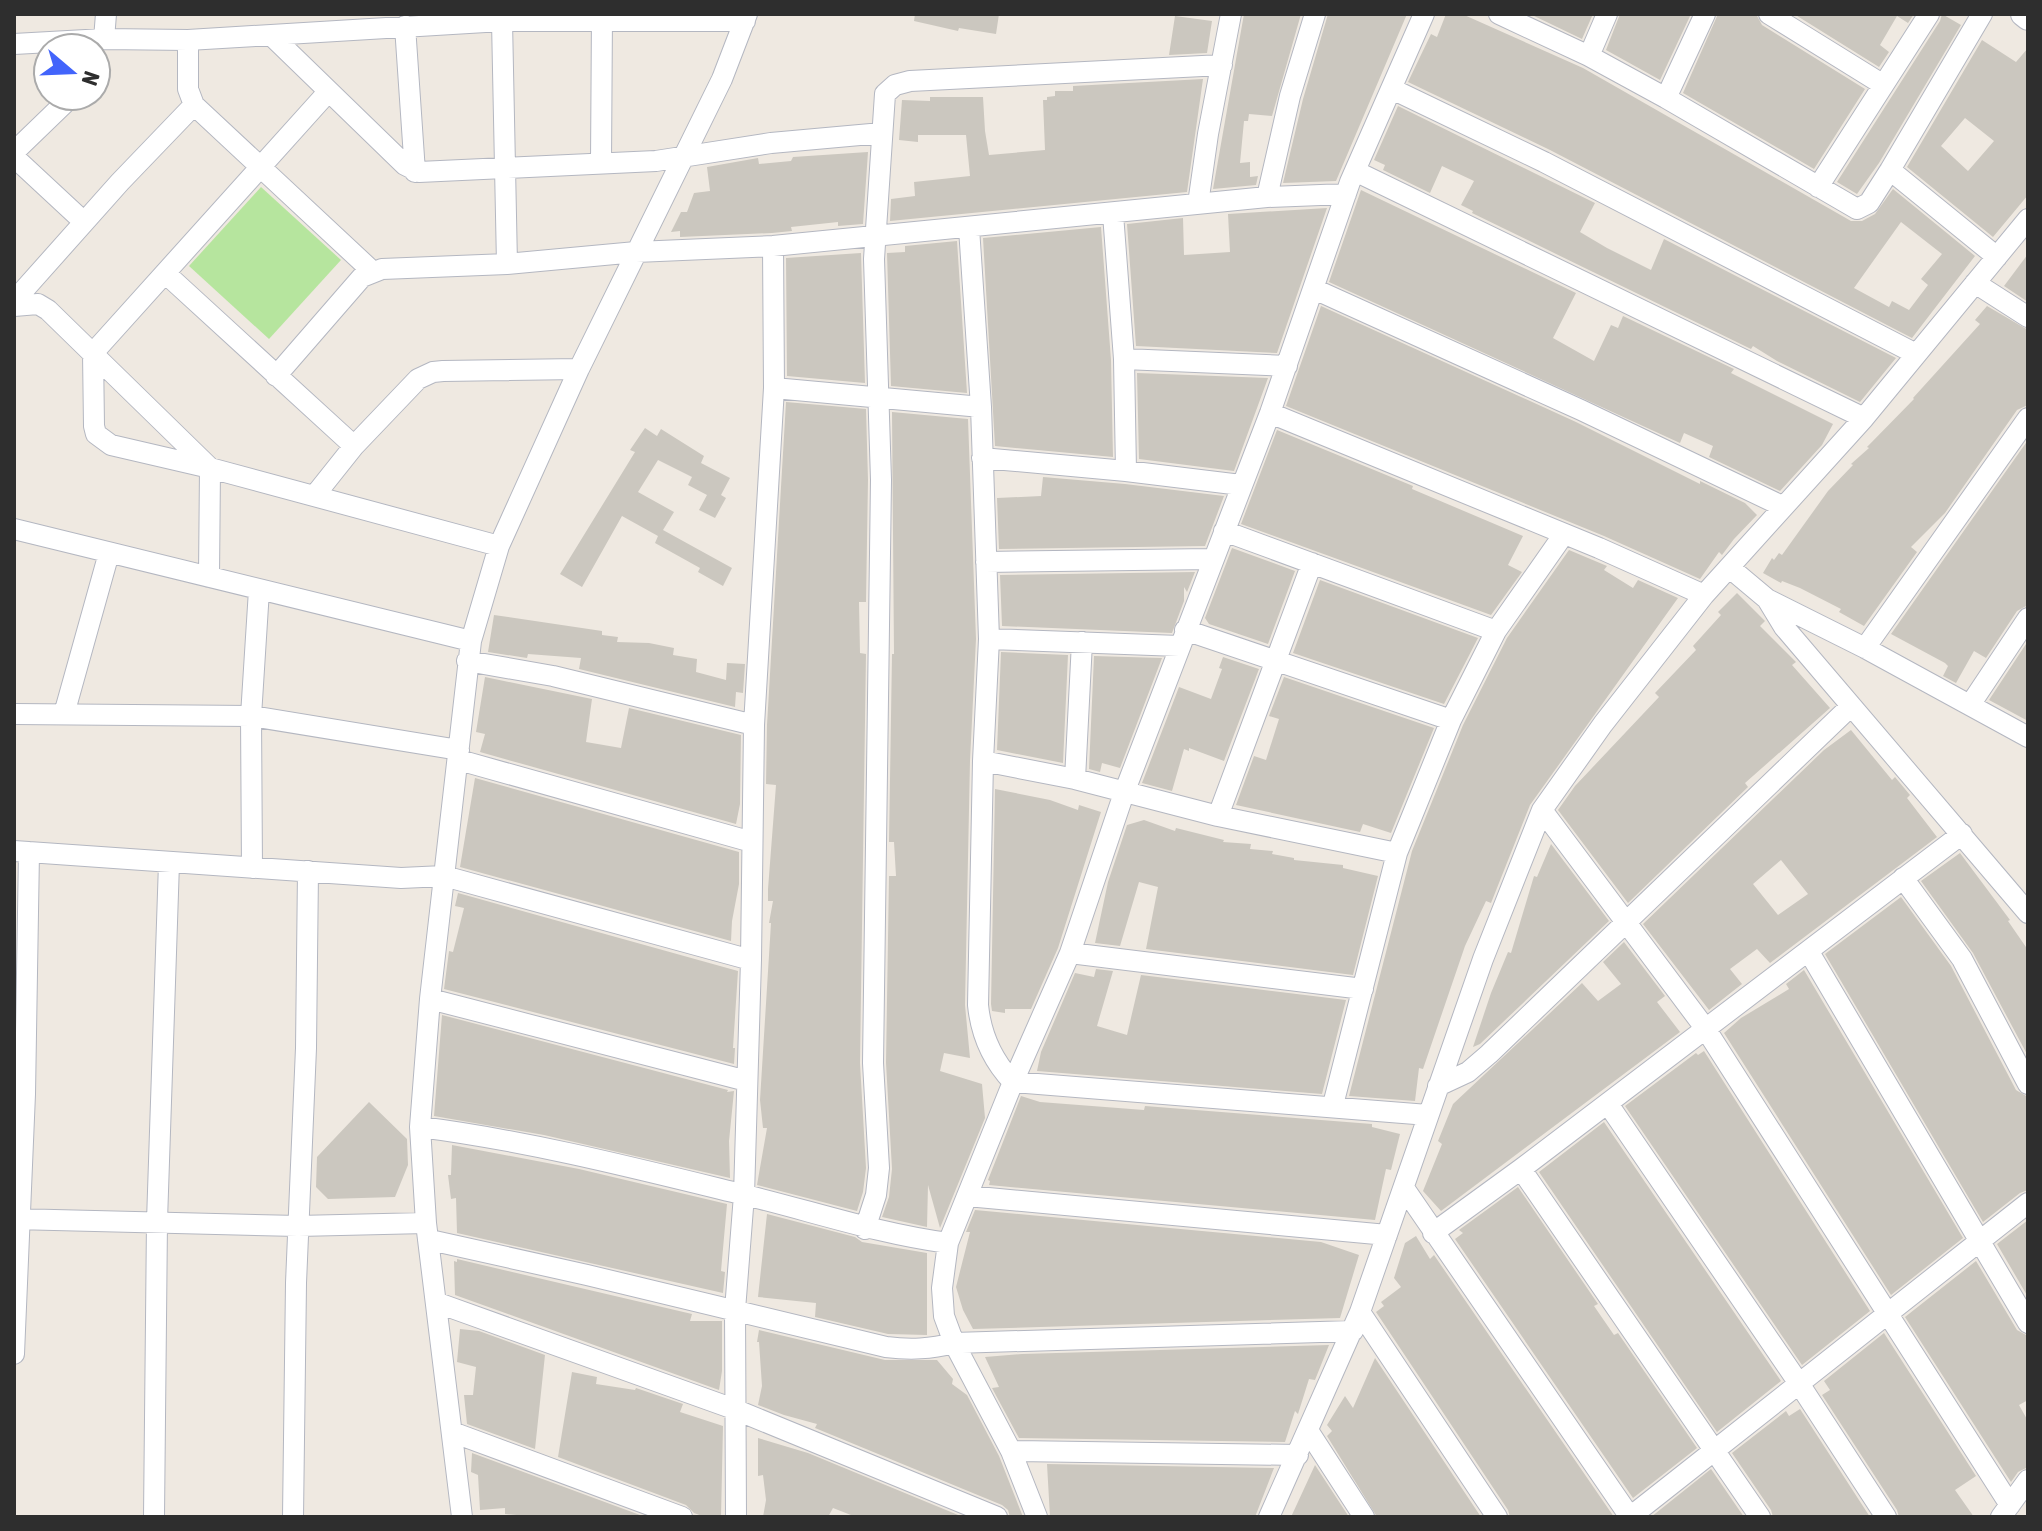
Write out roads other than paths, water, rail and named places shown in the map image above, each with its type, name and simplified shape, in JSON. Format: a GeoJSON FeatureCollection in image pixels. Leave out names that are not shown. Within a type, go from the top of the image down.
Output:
{"type":"FeatureCollection","features":[{"type":"Feature","properties":{"kind":"street"},"geometry":{"type":"LineString","coordinates":[[1198,204],[1231,14]]}},
{"type":"Feature","properties":{"kind":"street"},"geometry":{"type":"LineString","coordinates":[[1267,197],[1290,96],[1315,14]]}},
{"type":"Feature","properties":{"kind":"street"},"geometry":{"type":"LineString","coordinates":[[1037,1517],[1011,1451],[954,1343],[944,1316],[942,1288],[948,1243],[1013,1082],[1070,953],[1124,793],[1270,413],[1346,194],[1424,14]]}},
{"type":"Feature","properties":{"kind":"street"},"geometry":{"type":"LineString","coordinates":[[1499,14],[1589,56],[1851,207],[1862,208],[1869,203],[1890,170],[1982,14]]}},
{"type":"Feature","properties":{"kind":"street"},"geometry":{"type":"LineString","coordinates":[[1589,56],[1607,14]]}},
{"type":"Feature","properties":{"kind":"street"},"geometry":{"type":"LineString","coordinates":[[1666,98],[1705,14]]}},
{"type":"Feature","properties":{"kind":"street"},"geometry":{"type":"LineString","coordinates":[[1769,14],[1882,84]]}},
{"type":"Feature","properties":{"kind":"street"},"geometry":{"type":"LineString","coordinates":[[1818,187],[1929,14]]}},
{"type":"Feature","properties":{"kind":"street"},"geometry":{"type":"LineString","coordinates":[[2023,14],[2028,18]]}},
{"type":"Feature","properties":{"kind":"street"},"geometry":{"type":"LineString","coordinates":[[112,42],[272,36],[362,21],[405,26],[602,17],[746,17],[722,79],[579,369],[499,546],[469,651],[430,999],[420,1127],[428,1232],[462,1517]]}},
{"type":"Feature","properties":{"kind":"street"},"geometry":{"type":"LineString","coordinates":[[601,162],[602,17]]}},
{"type":"Feature","properties":{"kind":"street"},"geometry":{"type":"LineString","coordinates":[[502,21],[507,264]]}},
{"type":"Feature","properties":{"kind":"street"},"geometry":{"type":"LineString","coordinates":[[405,26],[415,172]]}},
{"type":"Feature","properties":{"kind":"street"},"geometry":{"type":"LineString","coordinates":[[272,36],[415,172],[656,161],[771,143],[882,133]]}},
{"type":"Feature","properties":{"kind":"street"},"geometry":{"type":"LineString","coordinates":[[188,40],[188,89],[194,105],[372,271]]}},
{"type":"Feature","properties":{"kind":"street"},"geometry":{"type":"LineString","coordinates":[[865,1229],[876,1195],[879,1168],[873,1063],[880,572],[874,272],[885,94],[902,82],[1222,65]]}},
{"type":"Feature","properties":{"kind":"street"},"geometry":{"type":"LineString","coordinates":[[1392,89],[1544,162],[1916,354]]}},
{"type":"Feature","properties":{"kind":"street"},"geometry":{"type":"LineString","coordinates":[[328,92],[93,353],[96,434],[111,445],[315,495],[499,546]]}},
{"type":"Feature","properties":{"kind":"street"},"geometry":{"type":"LineString","coordinates":[[14,303],[84,222],[194,105]]}},
{"type":"Feature","properties":{"kind":"street"},"geometry":{"type":"LineString","coordinates":[[56,112],[14,154],[84,222]]}},
{"type":"Feature","properties":{"kind":"street"},"geometry":{"type":"LineString","coordinates":[[1890,170],[1997,257]]}},
{"type":"Feature","properties":{"kind":"street"},"geometry":{"type":"LineString","coordinates":[[1355,171],[1864,418]]}},
{"type":"Feature","properties":{"kind":"street"},"geometry":{"type":"LineString","coordinates":[[276,376],[362,277],[372,271],[507,264],[636,252],[773,246],[1267,197],[1346,194]]}},
{"type":"Feature","properties":{"kind":"street"},"geometry":{"type":"LineString","coordinates":[[1113,214],[1124,359],[1126,471]]}},
{"type":"Feature","properties":{"kind":"street"},"geometry":{"type":"LineString","coordinates":[[1269,1517],[1356,1322],[1483,959],[1542,810],[1603,724],[1704,595],[1864,418],[2028,219]]}},
{"type":"Feature","properties":{"kind":"street"},"geometry":{"type":"LineString","coordinates":[[969,228],[981,407],[989,639],[978,1005],[980,1025],[994,1058],[1013,1082],[1333,1105],[1428,1115]]}},
{"type":"Feature","properties":{"kind":"street"},"geometry":{"type":"LineString","coordinates":[[736,1517],[735,1310],[744,1195],[754,725],[774,388],[773,246]]}},
{"type":"Feature","properties":{"kind":"street"},"geometry":{"type":"LineString","coordinates":[[165,273],[354,446]]}},
{"type":"Feature","properties":{"kind":"street"},"geometry":{"type":"LineString","coordinates":[[1975,283],[2028,317]]}},
{"type":"Feature","properties":{"kind":"street"},"geometry":{"type":"LineString","coordinates":[[1314,289],[1595,416],[1782,506]]}},
{"type":"Feature","properties":{"kind":"street"},"geometry":{"type":"LineString","coordinates":[[14,303],[38,304],[48,310],[210,468],[209,577]]}},
{"type":"Feature","properties":{"kind":"street"},"geometry":{"type":"LineString","coordinates":[[1124,359],[1287,366]]}},
{"type":"Feature","properties":{"kind":"street"},"geometry":{"type":"LineString","coordinates":[[315,495],[354,446],[409,387],[426,374],[443,371],[579,369]]}},
{"type":"Feature","properties":{"kind":"street"},"geometry":{"type":"LineString","coordinates":[[774,388],[981,407]]}},
{"type":"Feature","properties":{"kind":"street"},"geometry":{"type":"LineString","coordinates":[[1270,413],[1704,595]]}},
{"type":"Feature","properties":{"kind":"street"},"geometry":{"type":"LineString","coordinates":[[1865,648],[2028,418]]}},
{"type":"Feature","properties":{"kind":"street"},"geometry":{"type":"LineString","coordinates":[[982,458],[1241,485]]}},
{"type":"Feature","properties":{"kind":"street"},"geometry":{"type":"LineString","coordinates":[[14,529],[259,590],[553,676],[754,725]]}},
{"type":"Feature","properties":{"kind":"street"},"geometry":{"type":"LineString","coordinates":[[1224,531],[1496,631]]}},
{"type":"Feature","properties":{"kind":"street"},"geometry":{"type":"LineString","coordinates":[[1333,1105],[1397,853],[1451,720],[1496,631],[1564,534]]}},
{"type":"Feature","properties":{"kind":"street"},"geometry":{"type":"LineString","coordinates":[[64,714],[109,553]]}},
{"type":"Feature","properties":{"kind":"street"},"geometry":{"type":"LineString","coordinates":[[986,562],[1212,559]]}},
{"type":"Feature","properties":{"kind":"street"},"geometry":{"type":"LineString","coordinates":[[1218,816],[1312,563]]}},
{"type":"Feature","properties":{"kind":"street"},"geometry":{"type":"LineString","coordinates":[[1730,568],[1767,599],[1865,648],[2028,737]]}},
{"type":"Feature","properties":{"kind":"street"},"geometry":{"type":"LineString","coordinates":[[252,868],[251,716],[259,590]]}},
{"type":"Feature","properties":{"kind":"street"},"geometry":{"type":"LineString","coordinates":[[1767,599],[1784,627],[2028,913]]}},
{"type":"Feature","properties":{"kind":"street"},"geometry":{"type":"LineString","coordinates":[[1970,705],[2028,618]]}},
{"type":"Feature","properties":{"kind":"street"},"geometry":{"type":"LineString","coordinates":[[989,639],[1082,642],[1182,638],[1275,661],[1451,720]]}},
{"type":"Feature","properties":{"kind":"street"},"geometry":{"type":"LineString","coordinates":[[1075,779],[1082,642]]}},
{"type":"Feature","properties":{"kind":"street"},"geometry":{"type":"LineString","coordinates":[[1438,1086],[1468,1072],[1489,1054],[1851,706]]}},
{"type":"Feature","properties":{"kind":"street"},"geometry":{"type":"LineString","coordinates":[[14,714],[251,716],[459,755],[752,842]]}},
{"type":"Feature","properties":{"kind":"street"},"geometry":{"type":"LineString","coordinates":[[983,761],[1075,779],[1218,816],[1397,853]]}},
{"type":"Feature","properties":{"kind":"street"},"geometry":{"type":"LineString","coordinates":[[1542,810],[1705,1028],[1888,1314],[2005,1511],[2028,1480]]}},
{"type":"Feature","properties":{"kind":"street"},"geometry":{"type":"LineString","coordinates":[[1433,1233],[1962,834]]}},
{"type":"Feature","properties":{"kind":"street"},"geometry":{"type":"LineString","coordinates":[[14,1354],[22,852],[401,878],[444,876],[751,960]]}},
{"type":"Feature","properties":{"kind":"street"},"geometry":{"type":"LineString","coordinates":[[154,1517],[157,1221],[169,863]]}},
{"type":"Feature","properties":{"kind":"street"},"geometry":{"type":"LineString","coordinates":[[293,1517],[308,871]]}},
{"type":"Feature","properties":{"kind":"street"},"geometry":{"type":"LineString","coordinates":[[1903,878],[1962,959],[2028,1084]]}},
{"type":"Feature","properties":{"kind":"street"},"geometry":{"type":"LineString","coordinates":[[1809,952],[2028,1323]]}},
{"type":"Feature","properties":{"kind":"street"},"geometry":{"type":"LineString","coordinates":[[1070,953],[1363,989]]}},
{"type":"Feature","properties":{"kind":"street"},"geometry":{"type":"LineString","coordinates":[[430,999],[747,1081]]}},
{"type":"Feature","properties":{"kind":"street"},"geometry":{"type":"LineString","coordinates":[[1608,1104],[1886,1517]]}},
{"type":"Feature","properties":{"kind":"street"},"geometry":{"type":"LineString","coordinates":[[420,1127],[516,1141],[744,1195],[865,1229],[948,1243]]}},
{"type":"Feature","properties":{"kind":"street"},"geometry":{"type":"LineString","coordinates":[[1521,1169],[1760,1517]]}},
{"type":"Feature","properties":{"kind":"street"},"geometry":{"type":"LineString","coordinates":[[1404,1188],[1630,1517],[2028,1203]]}},
{"type":"Feature","properties":{"kind":"street"},"geometry":{"type":"LineString","coordinates":[[967,1196],[1387,1235]]}},
{"type":"Feature","properties":{"kind":"street"},"geometry":{"type":"LineString","coordinates":[[17,1219],[157,1221],[428,1232],[886,1347],[911,1350],[954,1343],[1356,1322]]}},
{"type":"Feature","properties":{"kind":"street"},"geometry":{"type":"LineString","coordinates":[[438,1303],[734,1409],[997,1517]]}},
{"type":"Feature","properties":{"kind":"street"},"geometry":{"type":"LineString","coordinates":[[1356,1322],[1497,1517]]}},
{"type":"Feature","properties":{"kind":"street"},"geometry":{"type":"LineString","coordinates":[[452,1432],[682,1517]]}},
{"type":"Feature","properties":{"kind":"street"},"geometry":{"type":"LineString","coordinates":[[1309,1432],[1364,1517]]}},
{"type":"Feature","properties":{"kind":"street"},"geometry":{"type":"LineString","coordinates":[[1011,1451],[1298,1455]]}}]}
